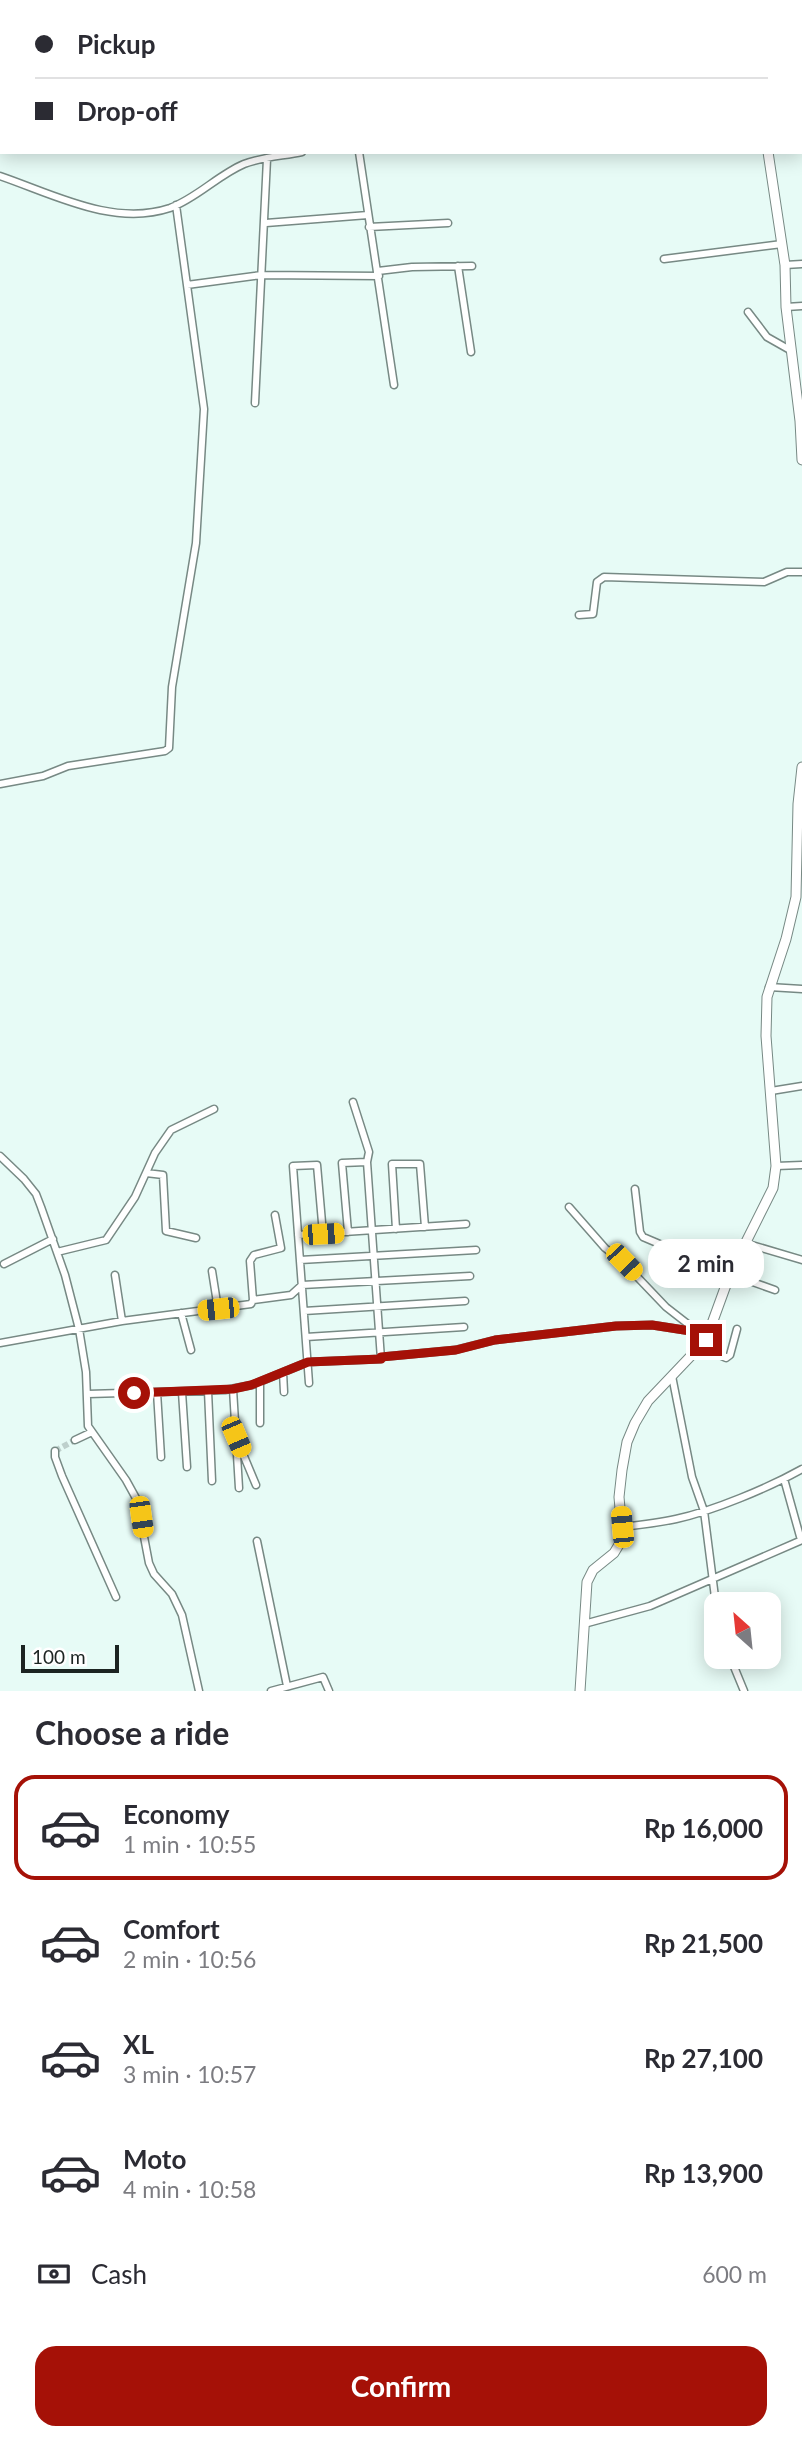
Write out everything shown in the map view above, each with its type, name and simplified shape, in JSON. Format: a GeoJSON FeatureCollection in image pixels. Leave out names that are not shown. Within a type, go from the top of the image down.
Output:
{"type":"FeatureCollection","features":[{"type":"Feature","properties":{"kind":"main road"},"geometry":{"type":"LineString","coordinates":[[768,154],[785,265],[786,307],[801,421],[802,460]]}},
{"type":"Feature","properties":{"kind":"main road"},"geometry":{"type":"LineString","coordinates":[[580,1691],[587,1582],[593,1570],[618,1547],[622,1527],[619,1497],[627,1442],[641,1411],[710,1334],[730,1274],[773,1188],[776,1166],[766,1036],[769,988],[786,939],[796,897],[798,804],[802,767]]}},
{"type":"Feature","properties":{"kind":"street"},"geometry":{"type":"LineString","coordinates":[[0,176],[72,202],[112,212],[154,212],[176,205],[245,164],[292,154]]}},
{"type":"Feature","properties":{"kind":"street"},"geometry":{"type":"LineString","coordinates":[[359,154],[394,384]]}},
{"type":"Feature","properties":{"kind":"street"},"geometry":{"type":"LineString","coordinates":[[255,403],[266,223],[267,159]]}},
{"type":"Feature","properties":{"kind":"street"},"geometry":{"type":"LineString","coordinates":[[0,783],[43,776],[68,765],[165,751],[169,748],[172,687],[196,543],[204,409],[176,205]]}},
{"type":"Feature","properties":{"kind":"street"},"geometry":{"type":"LineString","coordinates":[[266,223],[368,215]]}},
{"type":"Feature","properties":{"kind":"street"},"geometry":{"type":"LineString","coordinates":[[369,227],[448,223]]}},
{"type":"Feature","properties":{"kind":"street"},"geometry":{"type":"LineString","coordinates":[[664,259],[782,244]]}},
{"type":"Feature","properties":{"kind":"street"},"geometry":{"type":"LineString","coordinates":[[785,265],[802,264]]}},
{"type":"Feature","properties":{"kind":"street"},"geometry":{"type":"LineString","coordinates":[[458,266],[471,352]]}},
{"type":"Feature","properties":{"kind":"street"},"geometry":{"type":"LineString","coordinates":[[187,285],[261,275],[378,274],[412,267],[472,266]]}},
{"type":"Feature","properties":{"kind":"street"},"geometry":{"type":"LineString","coordinates":[[786,307],[802,306]]}},
{"type":"Feature","properties":{"kind":"street"},"geometry":{"type":"LineString","coordinates":[[748,312],[767,337],[790,350]]}},
{"type":"Feature","properties":{"kind":"street"},"geometry":{"type":"LineString","coordinates":[[579,615],[593,614],[597,582],[604,577],[764,582],[788,572],[802,572]]}},
{"type":"Feature","properties":{"kind":"street"},"geometry":{"type":"LineString","coordinates":[[769,988],[802,989]]}},
{"type":"Feature","properties":{"kind":"street"},"geometry":{"type":"LineString","coordinates":[[771,1091],[802,1086]]}},
{"type":"Feature","properties":{"kind":"street"},"geometry":{"type":"LineString","coordinates":[[352,1102],[369,1152],[367,1162],[381,1357]]}},
{"type":"Feature","properties":{"kind":"street"},"geometry":{"type":"LineString","coordinates":[[57,1252],[106,1240],[135,1197],[155,1153],[171,1130],[214,1109]]}},
{"type":"Feature","properties":{"kind":"street"},"geometry":{"type":"LineString","coordinates":[[0,1156],[14,1167],[36,1194],[53,1239],[79,1329],[88,1394],[87,1419],[92,1432],[121,1471],[137,1500],[149,1563],[172,1594],[185,1626],[199,1691]]}},
{"type":"Feature","properties":{"kind":"street"},"geometry":{"type":"LineString","coordinates":[[348,1232],[342,1163],[367,1162]]}},
{"type":"Feature","properties":{"kind":"street"},"geometry":{"type":"LineString","coordinates":[[396,1229],[392,1164],[421,1164],[425,1227]]}},
{"type":"Feature","properties":{"kind":"street"},"geometry":{"type":"LineString","coordinates":[[309,1382],[293,1166],[317,1165],[323,1234]]}},
{"type":"Feature","properties":{"kind":"street"},"geometry":{"type":"LineString","coordinates":[[776,1166],[802,1165]]}},
{"type":"Feature","properties":{"kind":"street"},"geometry":{"type":"LineString","coordinates":[[146,1172],[163,1175],[166,1231],[196,1238]]}},
{"type":"Feature","properties":{"kind":"street"},"geometry":{"type":"LineString","coordinates":[[635,1189],[640,1232],[643,1237],[775,1290]]}},
{"type":"Feature","properties":{"kind":"street"},"geometry":{"type":"LineString","coordinates":[[569,1206],[605,1248],[624,1262],[666,1307],[694,1330]]}},
{"type":"Feature","properties":{"kind":"street"},"geometry":{"type":"LineString","coordinates":[[253,1300],[248,1264],[254,1255],[281,1248],[275,1215]]}},
{"type":"Feature","properties":{"kind":"street"},"geometry":{"type":"LineString","coordinates":[[298,1235],[466,1223]]}},
{"type":"Feature","properties":{"kind":"street"},"geometry":{"type":"LineString","coordinates":[[4,1264],[53,1239]]}},
{"type":"Feature","properties":{"kind":"street"},"geometry":{"type":"LineString","coordinates":[[745,1243],[802,1260]]}},
{"type":"Feature","properties":{"kind":"street"},"geometry":{"type":"LineString","coordinates":[[300,1261],[476,1250]]}},
{"type":"Feature","properties":{"kind":"street"},"geometry":{"type":"LineString","coordinates":[[212,1271],[218,1309]]}},
{"type":"Feature","properties":{"kind":"street"},"geometry":{"type":"LineString","coordinates":[[115,1275],[122,1321]]}},
{"type":"Feature","properties":{"kind":"street"},"geometry":{"type":"LineString","coordinates":[[0,1343],[122,1321],[247,1306],[253,1300],[291,1295],[302,1285],[470,1276]]}},
{"type":"Feature","properties":{"kind":"street"},"geometry":{"type":"LineString","coordinates":[[304,1311],[465,1301]]}},
{"type":"Feature","properties":{"kind":"street"},"geometry":{"type":"LineString","coordinates":[[181,1313],[191,1350]]}},
{"type":"Feature","properties":{"kind":"street"},"geometry":{"type":"LineString","coordinates":[[88,1394],[233,1389],[260,1382],[308,1362],[381,1359],[456,1350],[495,1340],[616,1326],[652,1325],[710,1334]]}},
{"type":"Feature","properties":{"kind":"street"},"geometry":{"type":"LineString","coordinates":[[306,1337],[464,1327]]}},
{"type":"Feature","properties":{"kind":"street"},"geometry":{"type":"LineString","coordinates":[[701,1347],[724,1358],[729,1357],[737,1329]]}},
{"type":"Feature","properties":{"kind":"street"},"geometry":{"type":"LineString","coordinates":[[283,1372],[284,1392]]}},
{"type":"Feature","properties":{"kind":"street"},"geometry":{"type":"LineString","coordinates":[[672,1376],[692,1477],[704,1511],[713,1592]]}},
{"type":"Feature","properties":{"kind":"street"},"geometry":{"type":"LineString","coordinates":[[260,1382],[260,1423]]}},
{"type":"Feature","properties":{"kind":"street"},"geometry":{"type":"LineString","coordinates":[[233,1389],[239,1488]]}},
{"type":"Feature","properties":{"kind":"street"},"geometry":{"type":"LineString","coordinates":[[208,1391],[212,1481]]}},
{"type":"Feature","properties":{"kind":"street"},"geometry":{"type":"LineString","coordinates":[[157,1392],[160,1457]]}},
{"type":"Feature","properties":{"kind":"street"},"geometry":{"type":"LineString","coordinates":[[182,1392],[187,1467]]}},
{"type":"Feature","properties":{"kind":"street"},"geometry":{"type":"LineString","coordinates":[[75,1440],[92,1432]]}},
{"type":"Feature","properties":{"kind":"street"},"geometry":{"type":"LineString","coordinates":[[236,1437],[256,1485]]}},
{"type":"Feature","properties":{"kind":"street"},"geometry":{"type":"LineString","coordinates":[[55,1451],[62,1476],[116,1597]]}},
{"type":"Feature","properties":{"kind":"street"},"geometry":{"type":"LineString","coordinates":[[622,1527],[704,1511],[784,1479],[802,1469]]}},
{"type":"Feature","properties":{"kind":"street"},"geometry":{"type":"LineString","coordinates":[[584,1624],[650,1606],[802,1540],[784,1479]]}},
{"type":"Feature","properties":{"kind":"street"},"geometry":{"type":"LineString","coordinates":[[257,1541],[287,1686]]}},
{"type":"Feature","properties":{"kind":"street"},"geometry":{"type":"LineString","coordinates":[[735,1670],[744,1691]]}},
{"type":"Feature","properties":{"kind":"street"},"geometry":{"type":"LineString","coordinates":[[271,1691],[323,1677],[329,1691]]}},
{"type":"Feature","properties":{"kind":"tunnel"},"geometry":{"type":"LineString","coordinates":[[55,1451],[75,1440]]}},
{"type":"Feature","properties":{"kind":"route"},"geometry":{"type":"LineString","coordinates":[[134,1393],[233,1389],[251,1385],[308,1362],[381,1359],[456,1350],[495,1340],[616,1326],[652,1325],[694,1330],[710,1334],[706,1340]]}}]}
